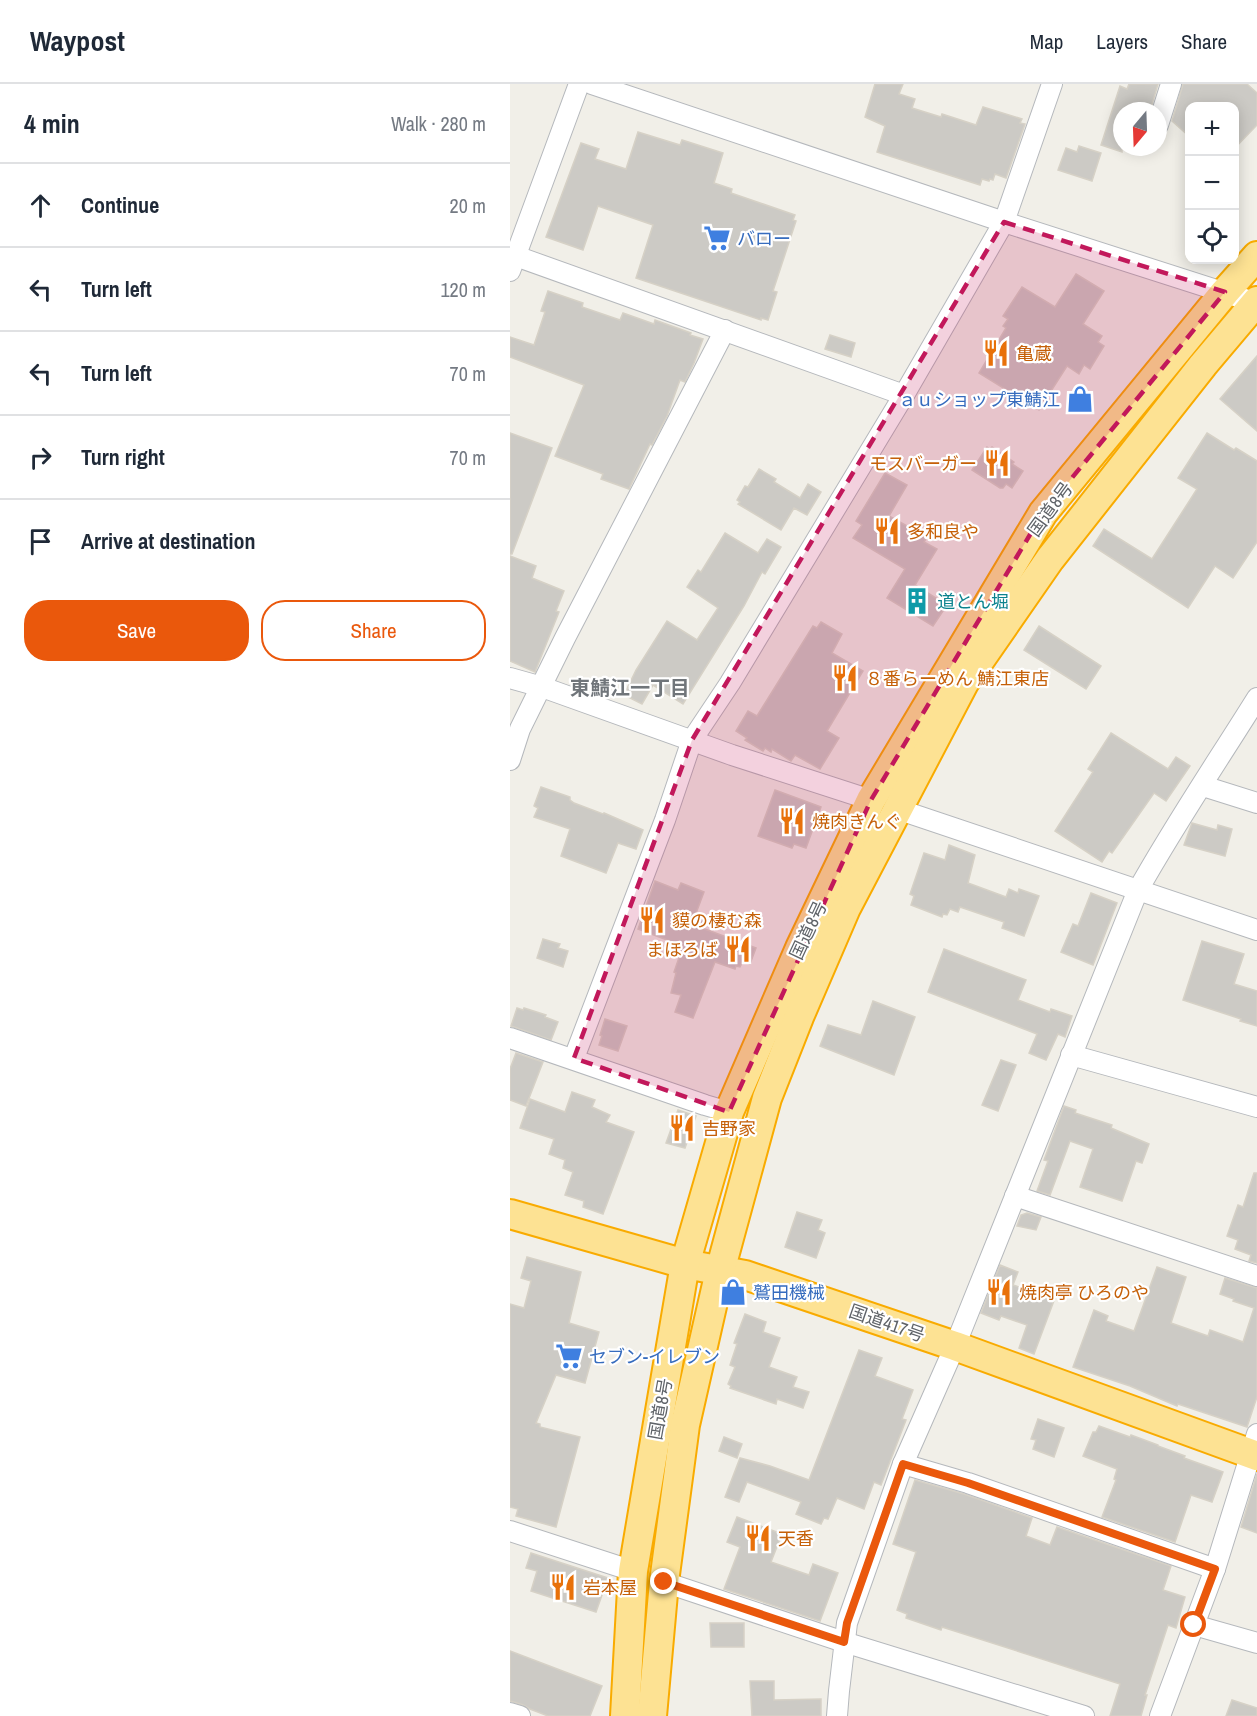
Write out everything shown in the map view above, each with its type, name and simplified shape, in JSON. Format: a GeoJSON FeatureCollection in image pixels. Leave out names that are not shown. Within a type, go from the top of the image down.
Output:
{"type":"FeatureCollection","features":[{"type":"Feature","properties":{"kind":"highway","name":"国道8号"},"geometry":{"type":"LineString","coordinates":[[625,1716],[633,1571],[685,1264],[729,1112],[800,948],[871,800],[1043,513],[1257,256]]}},
{"type":"Feature","properties":{"kind":"highway","name":"国道8号"},"geometry":{"type":"LineString","coordinates":[[652,1716],[664,1582],[685,1425],[720,1270],[767,1098],[846,908],[964,683],[1050,559],[1203,365],[1256,302]]}},
{"type":"Feature","properties":{"kind":"highway","name":"国道417号"},"geometry":{"type":"LineString","coordinates":[[510,1214],[685,1264],[744,1275],[1255,1448]]}},
{"type":"Feature","properties":{"kind":"street"},"geometry":{"type":"LineString","coordinates":[[579,84],[512,260],[725,330],[904,395]]}},
{"type":"Feature","properties":{"kind":"street"},"geometry":{"type":"LineString","coordinates":[[592,84],[1004,222],[1256,302]]}},
{"type":"Feature","properties":{"kind":"street"},"geometry":{"type":"LineString","coordinates":[[574,1058],[693,741],[904,395],[1004,222],[1052,84]]}},
{"type":"Feature","properties":{"kind":"street"},"geometry":{"type":"LineString","coordinates":[[1165,102],[1171,84]]}},
{"type":"Feature","properties":{"kind":"street"},"geometry":{"type":"LineString","coordinates":[[510,760],[520,729],[570,627],[725,330]]}},
{"type":"Feature","properties":{"kind":"street"},"geometry":{"type":"LineString","coordinates":[[510,678],[871,800]]}},
{"type":"Feature","properties":{"kind":"street"},"geometry":{"type":"LineString","coordinates":[[837,1716],[847,1623],[903,1464],[955,1346],[1138,890],[1168,837],[1203,786],[1257,698]]}},
{"type":"Feature","properties":{"kind":"street"},"geometry":{"type":"LineString","coordinates":[[1203,786],[1257,803]]}},
{"type":"Feature","properties":{"kind":"street"},"geometry":{"type":"LineString","coordinates":[[897,809],[1257,930]]}},
{"type":"Feature","properties":{"kind":"street"},"geometry":{"type":"LineString","coordinates":[[510,1038],[729,1112]]}},
{"type":"Feature","properties":{"kind":"street"},"geometry":{"type":"LineString","coordinates":[[1071,1055],[1257,1107]]}},
{"type":"Feature","properties":{"kind":"street"},"geometry":{"type":"LineString","coordinates":[[1015,1196],[1257,1276]]}},
{"type":"Feature","properties":{"kind":"street"},"geometry":{"type":"LineString","coordinates":[[1160,1716],[1215,1569],[1255,1448]]}},
{"type":"Feature","properties":{"kind":"street"},"geometry":{"type":"LineString","coordinates":[[903,1464],[968,1483],[1215,1569]]}},
{"type":"Feature","properties":{"kind":"street"},"geometry":{"type":"LineString","coordinates":[[510,1530],[633,1571]]}},
{"type":"Feature","properties":{"kind":"street"},"geometry":{"type":"LineString","coordinates":[[664,1582],[844,1642],[1084,1716]]}},
{"type":"Feature","properties":{"kind":"street"},"geometry":{"type":"LineString","coordinates":[[1194,1625],[1257,1643]]}},
{"type":"Feature","properties":{"kind":"street"},"geometry":{"type":"LineString","coordinates":[[510,1713],[520,1716]]}},
{"type":"Feature","properties":{"kind":"highlighted area"},"geometry":{"type":"Polygon","coordinates":[[[1004,222],[1225,292],[1043,513],[871,800],[729,1112],[574,1058],[692,740],[1004,222]]]}},
{"type":"Feature","properties":{"kind":"building"},"geometry":{"type":"Polygon","coordinates":[[[875,84],[903,84],[899,94],[915,99],[912,108],[941,117],[942,114],[976,125],[983,107],[1022,119],[1020,123],[1025,124],[1006,178],[995,174],[993,180],[982,179],[980,185],[877,152],[885,126],[865,117],[875,84]]]}},
{"type":"Feature","properties":{"kind":"building"},"geometry":{"type":"Polygon","coordinates":[[[1129,84],[1158,84],[1153,102],[1115,102],[1120,86],[1127,89],[1129,84]]]}},
{"type":"Feature","properties":{"kind":"building"},"geometry":{"type":"Polygon","coordinates":[[[1183,84],[1247,84],[1257,93],[1257,125],[1239,144],[1239,102],[1185,102],[1185,133],[1172,121],[1183,84]]]}},
{"type":"Feature","properties":{"kind":"building"},"geometry":{"type":"Polygon","coordinates":[[[1113,108],[1113,149],[1101,145],[1113,108]]]}},
{"type":"Feature","properties":{"kind":"building"},"geometry":{"type":"Polygon","coordinates":[[[638,132],[680,145],[682,140],[723,153],[714,183],[732,189],[731,193],[795,215],[793,220],[796,221],[773,291],[777,292],[768,320],[761,318],[761,320],[636,278],[653,225],[598,206],[583,250],[546,237],[581,143],[599,149],[595,159],[626,169],[638,132]]]}},
{"type":"Feature","properties":{"kind":"building"},"geometry":{"type":"Polygon","coordinates":[[[1079,146],[1101,153],[1092,181],[1058,170],[1066,148],[1077,152],[1079,146]]]}},
{"type":"Feature","properties":{"kind":"building"},"geometry":{"type":"Polygon","coordinates":[[[1076,274],[1104,291],[1083,324],[1102,336],[1098,342],[1104,346],[1090,369],[1084,365],[1079,374],[1067,366],[1039,410],[979,373],[1006,328],[1003,326],[1008,319],[1003,316],[1022,287],[1055,307],[1076,274]]]}},
{"type":"Feature","properties":{"kind":"building"},"geometry":{"type":"Polygon","coordinates":[[[548,291],[583,303],[582,307],[620,320],[623,313],[654,324],[655,320],[703,339],[685,382],[680,380],[667,416],[652,445],[650,444],[629,489],[601,479],[603,474],[555,456],[584,385],[510,357],[510,337],[534,345],[545,312],[541,311],[548,291]]]}},
{"type":"Feature","properties":{"kind":"building"},"geometry":{"type":"Polygon","coordinates":[[[830,335],[855,343],[851,357],[825,349],[830,335]]]}},
{"type":"Feature","properties":{"kind":"building"},"geometry":{"type":"Polygon","coordinates":[[[1257,356],[1257,431],[1220,399],[1257,356]]]}},
{"type":"Feature","properties":{"kind":"building"},"geometry":{"type":"Polygon","coordinates":[[[510,433],[552,448],[512,554],[510,554],[510,433]]]}},
{"type":"Feature","properties":{"kind":"building"},"geometry":{"type":"Polygon","coordinates":[[[1207,433],[1257,461],[1257,542],[1233,578],[1215,566],[1188,608],[1093,546],[1104,529],[1152,559],[1197,489],[1178,478],[1207,433]]]}},
{"type":"Feature","properties":{"kind":"building"},"geometry":{"type":"Polygon","coordinates":[[[987,447],[990,449],[992,447],[1023,471],[1012,488],[1006,484],[1000,488],[972,470],[987,447]]]}},
{"type":"Feature","properties":{"kind":"building"},"geometry":{"type":"Polygon","coordinates":[[[759,469],[776,479],[774,482],[800,498],[808,484],[821,492],[807,515],[794,508],[781,530],[738,504],[740,502],[737,500],[745,486],[748,487],[759,469]]]}},
{"type":"Feature","properties":{"kind":"building"},"geometry":{"type":"Polygon","coordinates":[[[885,473],[907,485],[889,516],[927,537],[924,542],[937,549],[915,585],[947,605],[933,626],[887,598],[905,569],[853,538],[862,525],[856,521],[885,473]]]}},
{"type":"Feature","properties":{"kind":"building"},"geometry":{"type":"Polygon","coordinates":[[[725,533],[758,553],[767,539],[781,547],[765,574],[762,572],[744,606],[683,704],[653,685],[642,704],[624,695],[636,670],[667,621],[697,640],[718,608],[687,587],[698,570],[701,572],[725,533]]]}},
{"type":"Feature","properties":{"kind":"building"},"geometry":{"type":"Polygon","coordinates":[[[510,556],[536,566],[532,578],[564,591],[556,611],[559,612],[535,672],[510,661],[510,556]]]}},
{"type":"Feature","properties":{"kind":"building"},"geometry":{"type":"Polygon","coordinates":[[[821,622],[842,634],[832,653],[863,671],[827,731],[839,738],[820,769],[795,755],[791,761],[772,749],[771,752],[765,748],[763,751],[745,740],[747,738],[736,731],[748,711],[757,716],[813,626],[817,628],[821,622]]]}},
{"type":"Feature","properties":{"kind":"building"},"geometry":{"type":"Polygon","coordinates":[[[1039,626],[1101,666],[1086,689],[1024,650],[1039,626]]]}},
{"type":"Feature","properties":{"kind":"building"},"geometry":{"type":"Polygon","coordinates":[[[1111,733],[1168,769],[1176,757],[1190,766],[1166,801],[1154,793],[1112,853],[1109,851],[1102,862],[1055,831],[1093,772],[1088,769],[1111,733]]]}},
{"type":"Feature","properties":{"kind":"building"},"geometry":{"type":"Polygon","coordinates":[[[541,787],[570,797],[574,803],[643,830],[636,849],[618,843],[606,873],[561,856],[570,829],[534,817],[538,808],[534,806],[541,787]]]}},
{"type":"Feature","properties":{"kind":"building"},"geometry":{"type":"Polygon","coordinates":[[[775,790],[821,807],[806,848],[794,844],[792,848],[758,836],[775,790]]]}},
{"type":"Feature","properties":{"kind":"building"},"geometry":{"type":"Polygon","coordinates":[[[1192,823],[1217,830],[1218,825],[1232,829],[1225,856],[1184,845],[1192,823]]]}},
{"type":"Feature","properties":{"kind":"building"},"geometry":{"type":"Polygon","coordinates":[[[949,845],[975,855],[968,883],[1006,897],[1009,889],[1018,893],[1019,889],[1039,896],[1024,936],[1002,928],[1004,922],[960,907],[958,912],[950,909],[947,915],[943,914],[942,917],[911,905],[914,896],[910,894],[924,853],[945,860],[949,845]]]}},
{"type":"Feature","properties":{"kind":"building"},"geometry":{"type":"Polygon","coordinates":[[[655,881],[678,890],[681,883],[704,892],[695,916],[704,920],[702,928],[756,948],[750,964],[743,961],[740,967],[736,966],[735,969],[715,962],[693,1018],[675,1012],[681,995],[671,993],[676,973],[674,972],[683,946],[638,929],[655,881]]]}},
{"type":"Feature","properties":{"kind":"building"},"geometry":{"type":"Polygon","coordinates":[[[1091,893],[1117,903],[1093,965],[1061,952],[1073,924],[1078,926],[1091,893]]]}},
{"type":"Feature","properties":{"kind":"building"},"geometry":{"type":"Polygon","coordinates":[[[543,939],[560,944],[558,948],[568,951],[563,967],[537,958],[543,939]]]}},
{"type":"Feature","properties":{"kind":"building"},"geometry":{"type":"Polygon","coordinates":[[[1202,941],[1244,954],[1234,984],[1257,991],[1257,1026],[1183,1000],[1202,941]]]}},
{"type":"Feature","properties":{"kind":"building"},"geometry":{"type":"Polygon","coordinates":[[[944,949],[1026,980],[1018,1000],[1050,1012],[1051,1009],[1072,1016],[1065,1037],[1058,1034],[1046,1060],[1029,1053],[1037,1034],[928,992],[944,949]]]}},
{"type":"Feature","properties":{"kind":"building"},"geometry":{"type":"Polygon","coordinates":[[[873,1001],[915,1017],[894,1075],[820,1046],[828,1025],[861,1035],[873,1001]]]}},
{"type":"Feature","properties":{"kind":"building"},"geometry":{"type":"Polygon","coordinates":[[[517,1008],[546,1015],[545,1017],[558,1022],[551,1040],[511,1026],[517,1008]]]}},
{"type":"Feature","properties":{"kind":"building"},"geometry":{"type":"Polygon","coordinates":[[[605,1019],[627,1026],[618,1051],[599,1045],[605,1019]]]}},
{"type":"Feature","properties":{"kind":"building"},"geometry":{"type":"Polygon","coordinates":[[[516,1053],[543,1062],[526,1106],[510,1100],[510,1069],[516,1053]]]}},
{"type":"Feature","properties":{"kind":"building"},"geometry":{"type":"Polygon","coordinates":[[[1001,1060],[1016,1065],[998,1111],[982,1105],[1001,1060]]]}},
{"type":"Feature","properties":{"kind":"building"},"geometry":{"type":"Polygon","coordinates":[[[572,1092],[595,1100],[592,1107],[610,1115],[606,1122],[634,1132],[603,1214],[583,1207],[584,1201],[565,1195],[573,1172],[563,1168],[565,1160],[549,1154],[554,1139],[520,1128],[530,1099],[565,1112],[572,1092]]]}},
{"type":"Feature","properties":{"kind":"building"},"geometry":{"type":"Polygon","coordinates":[[[1064,1106],[1076,1110],[1075,1113],[1112,1125],[1111,1128],[1149,1144],[1142,1163],[1136,1161],[1122,1201],[1080,1187],[1093,1149],[1070,1141],[1050,1195],[1037,1191],[1048,1161],[1044,1160],[1064,1106]]]}},
{"type":"Feature","properties":{"kind":"building"},"geometry":{"type":"Polygon","coordinates":[[[678,1110],[696,1116],[685,1148],[666,1143],[678,1110]]]}},
{"type":"Feature","properties":{"kind":"building"},"geometry":{"type":"Polygon","coordinates":[[[1254,1173],[1257,1173],[1257,1263],[1249,1261],[1251,1255],[1235,1249],[1238,1240],[1227,1236],[1238,1205],[1243,1207],[1254,1173]]]}},
{"type":"Feature","properties":{"kind":"building"},"geometry":{"type":"Polygon","coordinates":[[[797,1212],[822,1220],[818,1230],[825,1233],[816,1258],[785,1247],[797,1212]]]}},
{"type":"Feature","properties":{"kind":"building"},"geometry":{"type":"Polygon","coordinates":[[[1027,1213],[1041,1217],[1036,1230],[1017,1226],[1021,1215],[1027,1213]]]}},
{"type":"Feature","properties":{"kind":"building"},"geometry":{"type":"Polygon","coordinates":[[[527,1257],[581,1272],[569,1323],[599,1332],[585,1383],[556,1375],[536,1423],[540,1424],[540,1427],[580,1437],[556,1527],[516,1516],[518,1509],[510,1507],[510,1304],[524,1308],[531,1281],[521,1278],[527,1257]]]}},
{"type":"Feature","properties":{"kind":"building"},"geometry":{"type":"Polygon","coordinates":[[[1000,1265],[1018,1272],[1013,1285],[1055,1298],[1034,1354],[1019,1348],[1027,1325],[1001,1316],[999,1320],[981,1313],[1000,1265]]]}},
{"type":"Feature","properties":{"kind":"building"},"geometry":{"type":"Polygon","coordinates":[[[1157,1267],[1186,1277],[1171,1323],[1208,1336],[1210,1330],[1243,1342],[1254,1308],[1220,1294],[1225,1278],[1257,1288],[1257,1397],[1247,1427],[1178,1404],[1177,1406],[1130,1386],[1073,1367],[1094,1310],[1108,1316],[1106,1321],[1134,1331],[1157,1267]]]}},
{"type":"Feature","properties":{"kind":"building"},"geometry":{"type":"Polygon","coordinates":[[[745,1314],[766,1322],[763,1332],[780,1338],[769,1367],[797,1377],[793,1387],[809,1392],[803,1408],[777,1399],[776,1404],[730,1388],[728,1384],[735,1367],[730,1365],[737,1344],[734,1343],[745,1314]]]}},
{"type":"Feature","properties":{"kind":"building"},"geometry":{"type":"Polygon","coordinates":[[[859,1350],[882,1358],[875,1376],[913,1390],[902,1419],[906,1420],[881,1485],[874,1482],[864,1509],[837,1498],[828,1519],[824,1518],[821,1524],[796,1514],[801,1502],[747,1482],[739,1502],[725,1497],[740,1458],[809,1480],[859,1350]]]}},
{"type":"Feature","properties":{"kind":"building"},"geometry":{"type":"Polygon","coordinates":[[[1038,1419],[1064,1428],[1054,1457],[1033,1449],[1036,1440],[1031,1439],[1038,1419]]]}},
{"type":"Feature","properties":{"kind":"building"},"geometry":{"type":"Polygon","coordinates":[[[1099,1426],[1158,1445],[1185,1456],[1184,1458],[1223,1472],[1212,1502],[1191,1495],[1175,1542],[1102,1517],[1116,1480],[1114,1479],[1117,1469],[1083,1456],[1093,1432],[1096,1432],[1099,1426]]]}},
{"type":"Feature","properties":{"kind":"building"},"geometry":{"type":"Polygon","coordinates":[[[724,1437],[742,1444],[737,1458],[719,1451],[724,1437]]]}},
{"type":"Feature","properties":{"kind":"building"},"geometry":{"type":"Polygon","coordinates":[[[1257,1474],[1257,1533],[1241,1527],[1257,1474]]]}},
{"type":"Feature","properties":{"kind":"building"},"geometry":{"type":"Polygon","coordinates":[[[915,1480],[964,1494],[1032,1518],[1026,1536],[1050,1545],[1057,1527],[1171,1566],[1163,1590],[1185,1597],[1176,1628],[1168,1625],[1145,1695],[1147,1695],[1141,1716],[1110,1716],[1120,1684],[942,1627],[941,1630],[906,1618],[907,1614],[897,1610],[916,1552],[893,1544],[915,1480]]]}},
{"type":"Feature","properties":{"kind":"building"},"geometry":{"type":"Polygon","coordinates":[[[737,1517],[782,1534],[771,1562],[809,1575],[813,1564],[838,1573],[820,1621],[724,1589],[740,1547],[727,1542],[737,1517]]]}},
{"type":"Feature","properties":{"kind":"building"},"geometry":{"type":"Polygon","coordinates":[[[531,1553],[608,1578],[596,1612],[531,1591],[537,1571],[526,1568],[531,1553]]]}},
{"type":"Feature","properties":{"kind":"building"},"geometry":{"type":"Polygon","coordinates":[[[710,1623],[744,1623],[744,1647],[711,1647],[710,1623]]]}},
{"type":"Feature","properties":{"kind":"building"},"geometry":{"type":"Polygon","coordinates":[[[510,1651],[602,1686],[590,1716],[548,1716],[510,1701],[510,1651]]]}},
{"type":"Feature","properties":{"kind":"building"},"geometry":{"type":"Polygon","coordinates":[[[750,1681],[774,1681],[774,1700],[821,1699],[821,1716],[752,1716],[750,1681]]]}},
{"type":"Feature","properties":{"kind":"building"},"geometry":{"type":"Polygon","coordinates":[[[1232,1700],[1257,1708],[1257,1716],[1226,1716],[1232,1700]]]}},
{"type":"Feature","properties":{"kind":"place","name":"バロー"},"geometry":{"type":"Point","coordinates":[717,238]}},
{"type":"Feature","properties":{"kind":"place","name":"亀蔵"},"geometry":{"type":"Point","coordinates":[996,353]}},
{"type":"Feature","properties":{"kind":"place","name":"ａｕショップ東鯖江"},"geometry":{"type":"Point","coordinates":[1080,399]}},
{"type":"Feature","properties":{"kind":"place","name":"モスバーガー"},"geometry":{"type":"Point","coordinates":[997,463]}},
{"type":"Feature","properties":{"kind":"place","name":"多和良や"},"geometry":{"type":"Point","coordinates":[887,531]}},
{"type":"Feature","properties":{"kind":"place","name":"道とん堀"},"geometry":{"type":"Point","coordinates":[917,601]}},
{"type":"Feature","properties":{"kind":"place","name":"８番らーめん 鯖江東店"},"geometry":{"type":"Point","coordinates":[845,678]}},
{"type":"Feature","properties":{"kind":"place","name":"焼肉きんぐ"},"geometry":{"type":"Point","coordinates":[792,821]}},
{"type":"Feature","properties":{"kind":"place","name":"貘の棲む森"},"geometry":{"type":"Point","coordinates":[652,920]}},
{"type":"Feature","properties":{"kind":"place","name":"まほろば"},"geometry":{"type":"Point","coordinates":[738,949]}},
{"type":"Feature","properties":{"kind":"place","name":"吉野家"},"geometry":{"type":"Point","coordinates":[682,1128]}},
{"type":"Feature","properties":{"kind":"place","name":"鷲田機械"},"geometry":{"type":"Point","coordinates":[733,1292]}},
{"type":"Feature","properties":{"kind":"place","name":"焼肉亭 ひろのや"},"geometry":{"type":"Point","coordinates":[999,1292]}},
{"type":"Feature","properties":{"kind":"place","name":"セブン-イレブン"},"geometry":{"type":"Point","coordinates":[569,1356]}},
{"type":"Feature","properties":{"kind":"place","name":"天香"},"geometry":{"type":"Point","coordinates":[758,1538]}},
{"type":"Feature","properties":{"kind":"place","name":"岩本屋"},"geometry":{"type":"Point","coordinates":[563,1587]}},
{"type":"Feature","properties":{"kind":"district","name":"東鯖江一丁目"},"geometry":{"type":"Point","coordinates":[630,687]}},
{"type":"Feature","properties":{"kind":"route"},"geometry":{"type":"LineString","coordinates":[[664,1582],[844,1642],[847,1623],[903,1464],[968,1483],[1215,1569],[1194,1625]]}}]}
